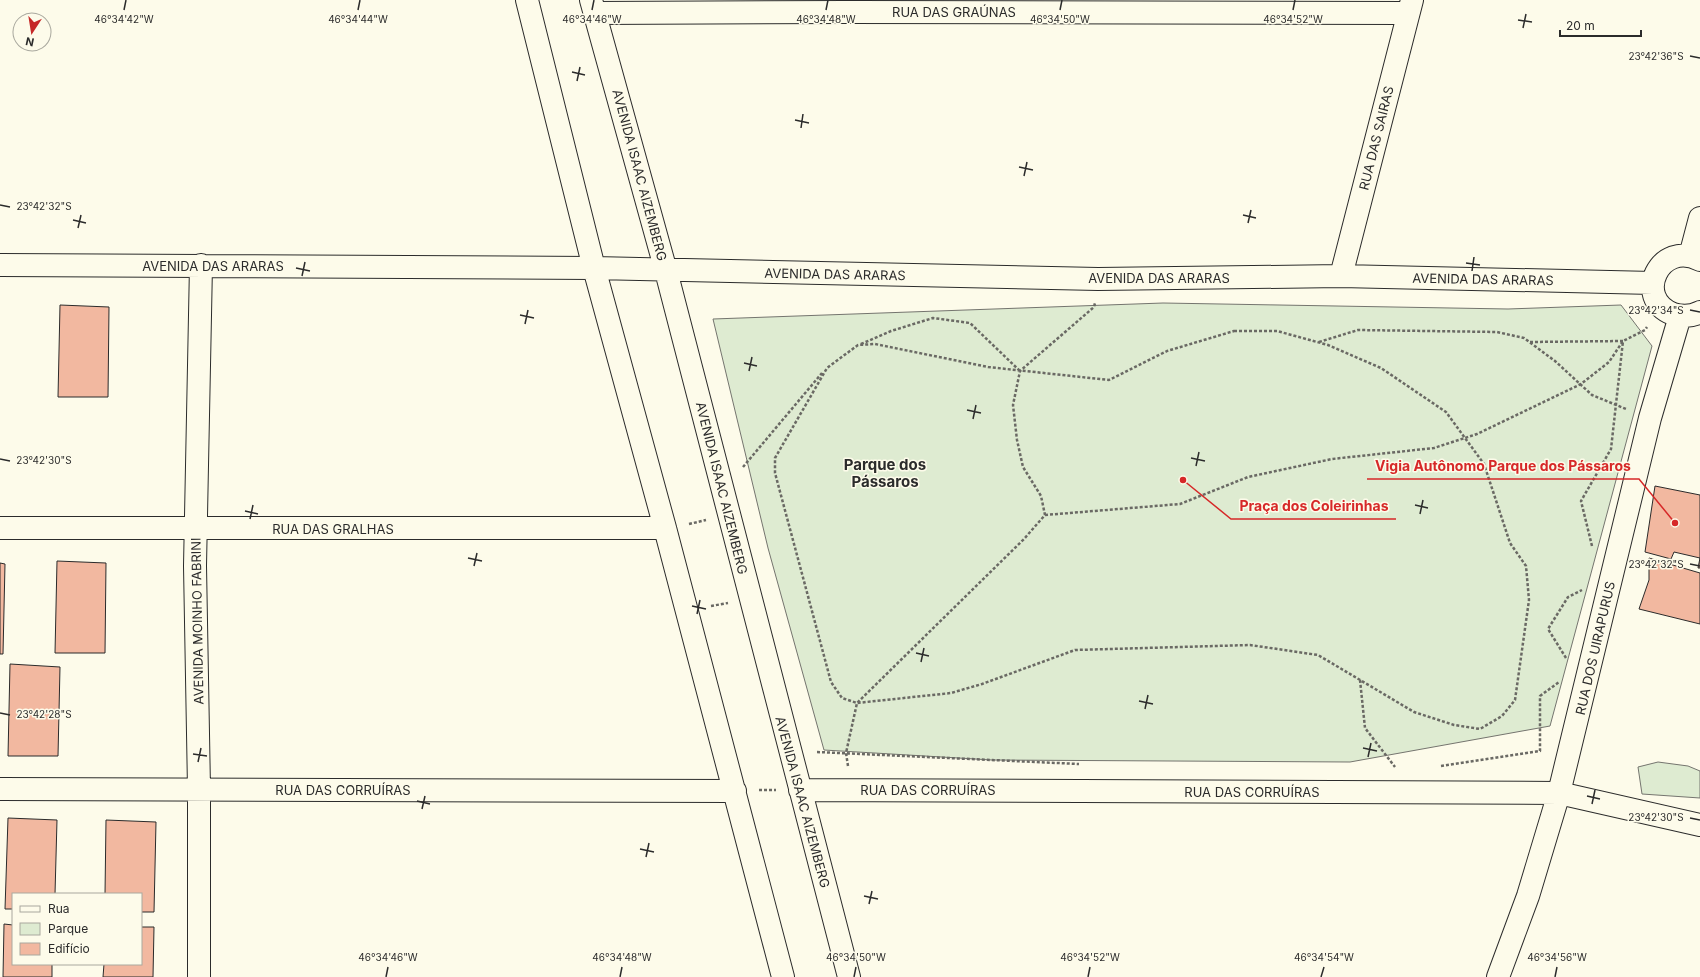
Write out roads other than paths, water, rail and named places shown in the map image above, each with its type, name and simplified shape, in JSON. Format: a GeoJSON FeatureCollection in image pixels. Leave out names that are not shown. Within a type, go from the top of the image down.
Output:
{"type":"FeatureCollection","features":[{"type":"Feature","properties":{"kind":"street"},"geometry":{"type":"LineString","coordinates":[[527,0],[594,268],[665,528],[783,977]]}},
{"type":"Feature","properties":{"kind":"street","name":"RUA DAS GRAÚNAS"},"geometry":{"type":"LineString","coordinates":[[593,7],[1410,7]]}},
{"type":"Feature","properties":{"kind":"street","name":"AVENIDA ISAAC AIZEMBERG"},"geometry":{"type":"LineString","coordinates":[[593,7],[666,271],[800,790],[850,977]]}},
{"type":"Feature","properties":{"kind":"street","name":"RUA DAS SAIRAS"},"geometry":{"type":"LineString","coordinates":[[1341,276],[1410,7]]}},
{"type":"Feature","properties":{"kind":"street"},"geometry":{"type":"LineString","coordinates":[[1690,314],[1666,311],[1656,293],[1655,273],[1661,264],[1670,258],[1680,255],[1695,258],[1700,218]]}},
{"type":"Feature","properties":{"kind":"street","name":"AVENIDA DAS ARARAS"},"geometry":{"type":"LineString","coordinates":[[0,265],[594,268],[666,271],[1098,279],[1341,276],[1656,293]]}},
{"type":"Feature","properties":{"kind":"street","name":"AVENIDA MOINHO FABRINI"},"geometry":{"type":"LineString","coordinates":[[199,977],[199,789],[196,529],[201,265]]}},
{"type":"Feature","properties":{"kind":"street","name":"RUA DOS UIRAPURUS"},"geometry":{"type":"LineString","coordinates":[[1498,977],[1528,896],[1559,793],[1650,418],[1690,314]]}},
{"type":"Feature","properties":{"kind":"street","name":"RUA DAS GRALHAS"},"geometry":{"type":"LineString","coordinates":[[0,528],[665,528]]}},
{"type":"Feature","properties":{"kind":"street","name":"RUA DAS CORRUÍRAS"},"geometry":{"type":"LineString","coordinates":[[0,789],[735,791]]}},
{"type":"Feature","properties":{"kind":"street","name":"RUA DAS CORRUÍRAS"},"geometry":{"type":"LineString","coordinates":[[800,790],[1559,793],[1700,825]]}},
{"type":"Feature","properties":{"kind":"place","name":"Praça dos Coleirinhas"},"geometry":{"type":"Point","coordinates":[1183,480]}},
{"type":"Feature","properties":{"kind":"place","name":"Vigia Autônomo Parque dos Pássaros"},"geometry":{"type":"Point","coordinates":[1675,523]}},
{"type":"Feature","properties":{"kind":"district","name":"Parque dos Pássaros"},"geometry":{"type":"Point","coordinates":[885,472]}}]}
